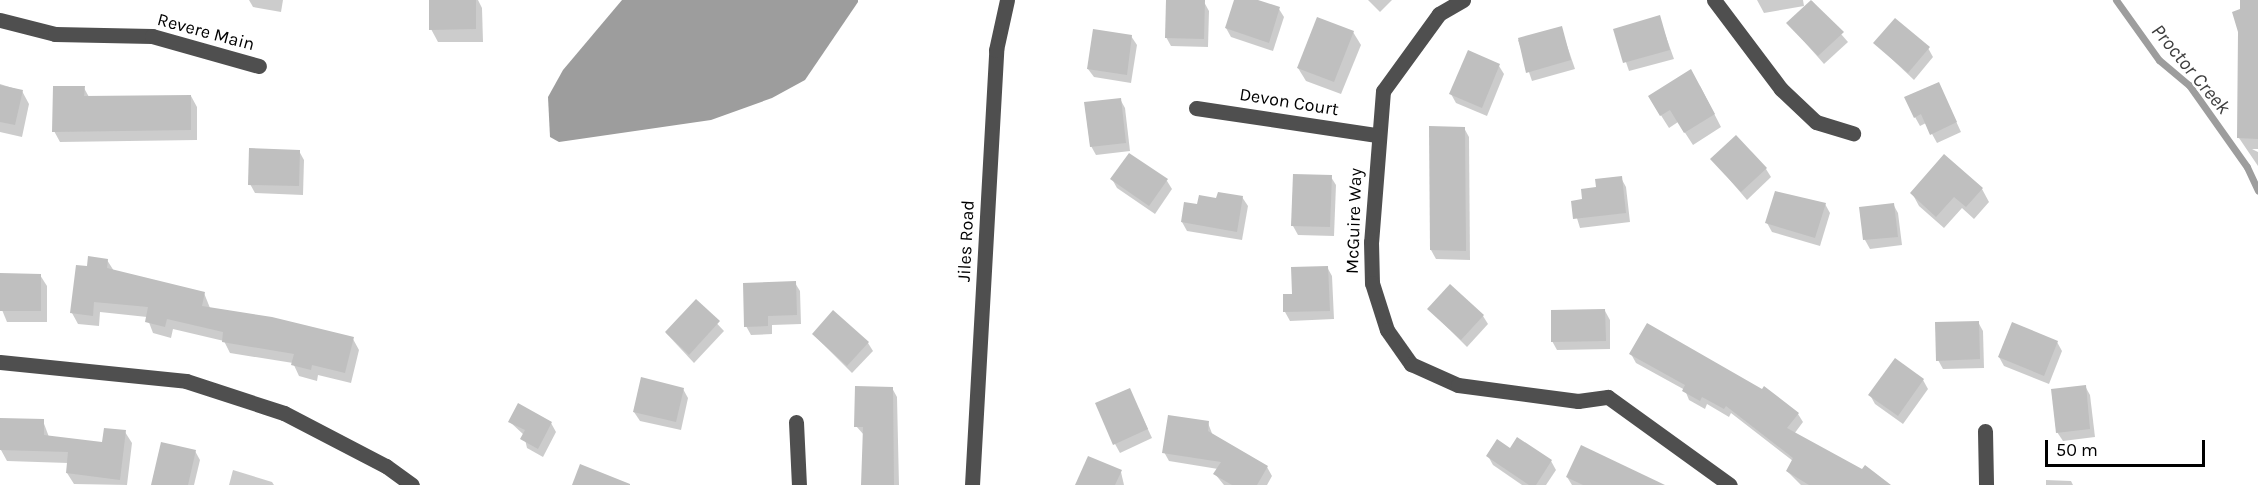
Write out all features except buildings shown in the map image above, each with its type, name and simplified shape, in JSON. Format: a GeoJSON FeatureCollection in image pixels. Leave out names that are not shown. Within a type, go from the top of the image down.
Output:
{"type":"FeatureCollection","features":[{"type":"Feature","properties":{"kind":"street","name":"Jiles Road"},"geometry":{"type":"LineString","coordinates":[[972,485],[996,50],[1007,0]]}},
{"type":"Feature","properties":{"kind":"street","name":"McGuire Way"},"geometry":{"type":"LineString","coordinates":[[1463,0],[1439,14],[1383,91],[1377,135],[1372,283],[1387,330],[1411,364],[1458,385],[1578,401],[1608,397],[1730,485]]}},
{"type":"Feature","properties":{"kind":"street"},"geometry":{"type":"LineString","coordinates":[[1714,0],[1798,106],[1816,122],[1853,134]]}},
{"type":"Feature","properties":{"kind":"street","name":"Revere Main"},"geometry":{"type":"LineString","coordinates":[[0,20],[55,34],[152,36],[259,66]]}},
{"type":"Feature","properties":{"kind":"street","name":"Devon Court"},"geometry":{"type":"LineString","coordinates":[[1196,108],[1377,135]]}},
{"type":"Feature","properties":{"kind":"street"},"geometry":{"type":"LineString","coordinates":[[0,362],[186,381],[284,413],[386,466],[412,485]]}},
{"type":"Feature","properties":{"kind":"street"},"geometry":{"type":"LineString","coordinates":[[796,422],[799,485]]}},
{"type":"Feature","properties":{"kind":"street"},"geometry":{"type":"LineString","coordinates":[[1985,431],[1986,485]]}},
{"type":"Feature","properties":{"kind":"shaded area"},"geometry":{"type":"Polygon","coordinates":[[[622,0],[858,0],[858,2],[805,80],[772,98],[711,120],[559,142],[550,137],[548,97],[563,70],[622,0]]]}},
{"type":"Feature","properties":{"kind":"waterway","name":"Proctor Creek"},"geometry":{"type":"LineString","coordinates":[[2116,0],[2159,60],[2189,85],[2247,167],[2258,191]]}}]}
